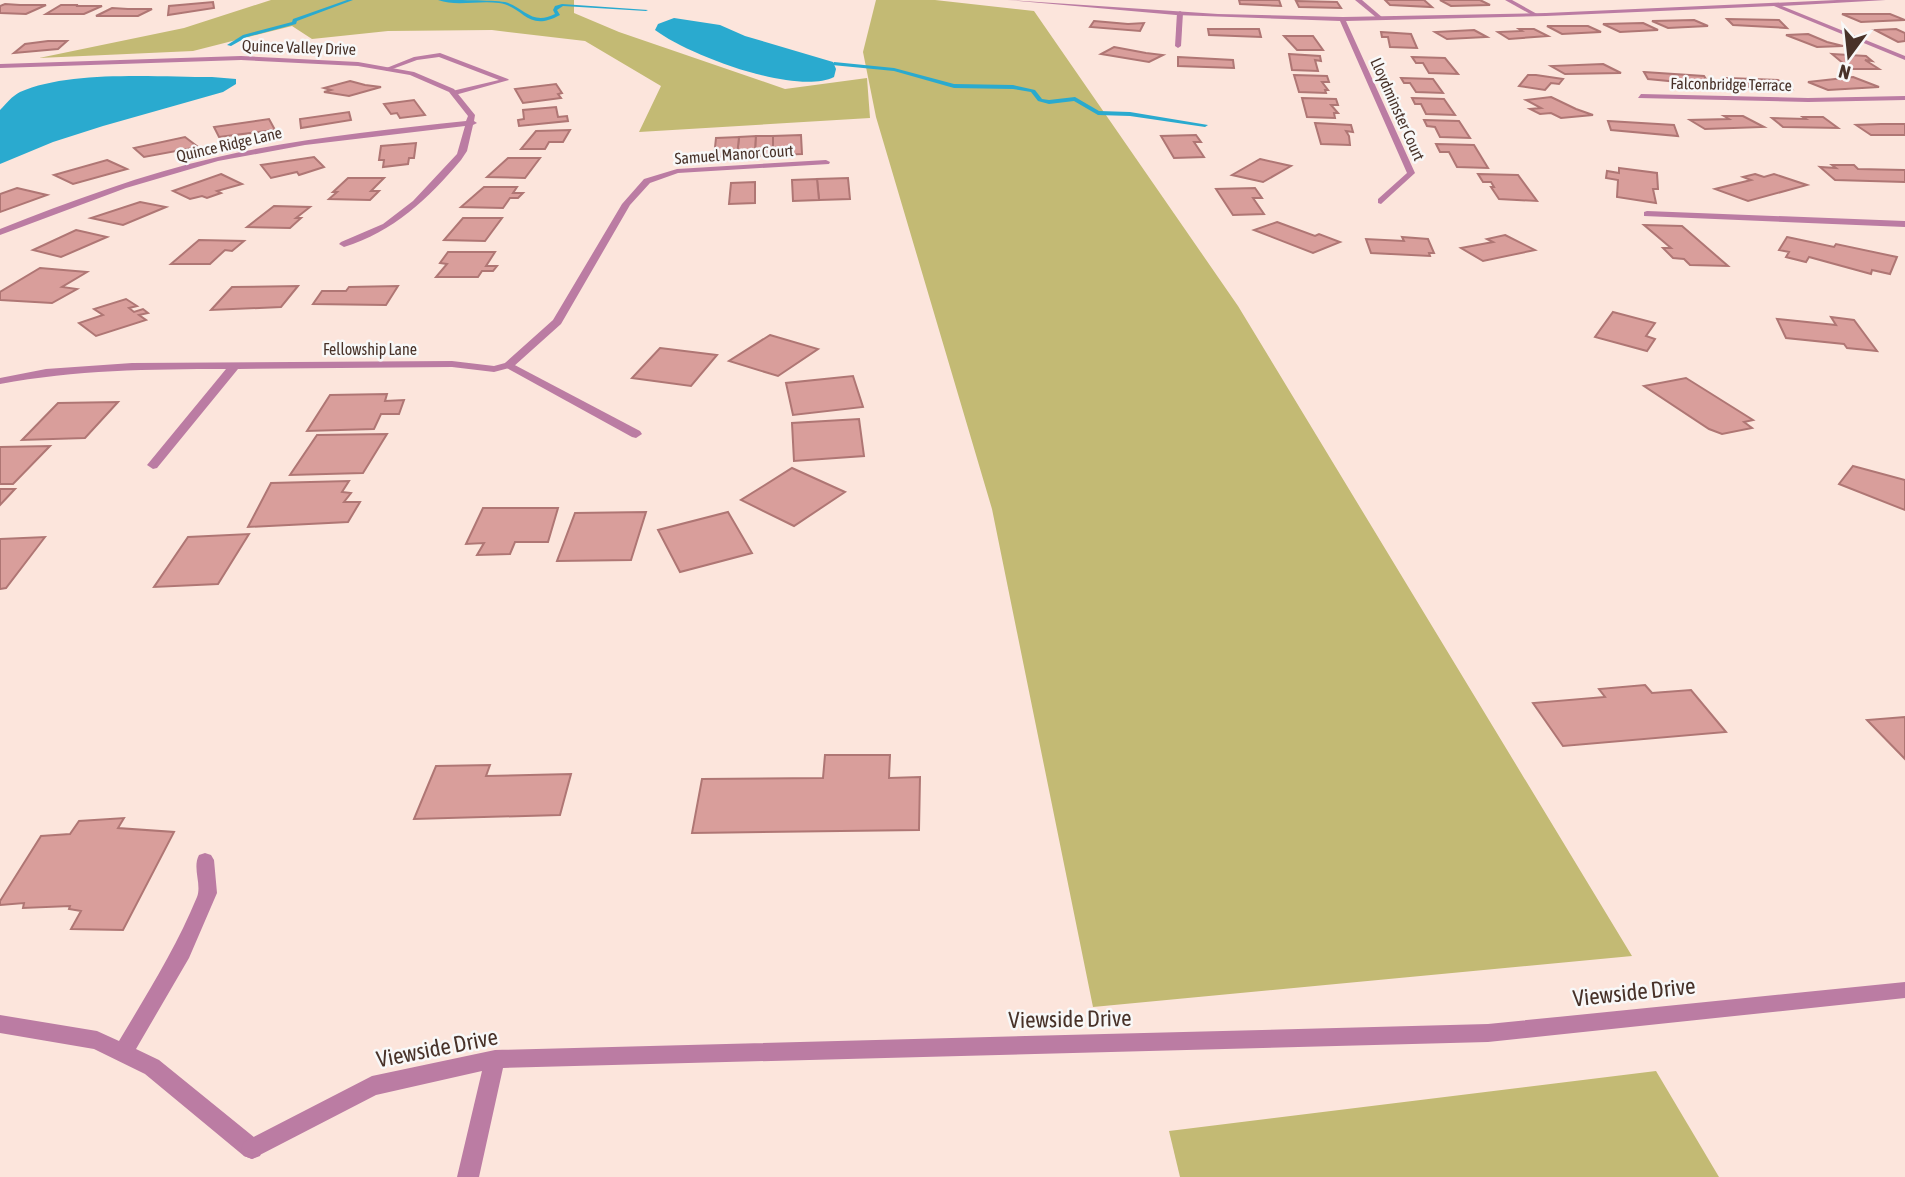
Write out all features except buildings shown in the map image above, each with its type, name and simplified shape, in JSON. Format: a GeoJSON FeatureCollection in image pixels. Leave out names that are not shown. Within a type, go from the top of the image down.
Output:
{"type":"FeatureCollection","features":[{"type":"Feature","properties":{"kind":"street"},"geometry":{"type":"LineString","coordinates":[[1010,0],[1136,11],[1342,19],[1884,0]]}},
{"type":"Feature","properties":{"kind":"street"},"geometry":{"type":"LineString","coordinates":[[1136,11],[1143,0]]}},
{"type":"Feature","properties":{"kind":"street"},"geometry":{"type":"LineString","coordinates":[[1358,0],[1380,18]]}},
{"type":"Feature","properties":{"kind":"street"},"geometry":{"type":"LineString","coordinates":[[1508,0],[1534,14]]}},
{"type":"Feature","properties":{"kind":"street"},"geometry":{"type":"LineString","coordinates":[[1761,0],[1905,58]]}},
{"type":"Feature","properties":{"kind":"street"},"geometry":{"type":"LineString","coordinates":[[1178,46],[1180,13]]}},
{"type":"Feature","properties":{"kind":"street","name":"Lloydminster Court"},"geometry":{"type":"LineString","coordinates":[[1342,19],[1411,173],[1381,201]]}},
{"type":"Feature","properties":{"kind":"street"},"geometry":{"type":"LineString","coordinates":[[387,69],[416,58],[440,55],[506,80],[455,93]]}},
{"type":"Feature","properties":{"kind":"street","name":"Quince Valley Drive"},"geometry":{"type":"LineString","coordinates":[[0,66],[273,58],[328,60],[419,76],[455,93]]}},
{"type":"Feature","properties":{"kind":"street"},"geometry":{"type":"LineString","coordinates":[[344,244],[382,231],[405,215],[461,155],[470,139],[473,123],[464,99],[455,93]]}},
{"type":"Feature","properties":{"kind":"street","name":"Falconbridge Terrace"},"geometry":{"type":"LineString","coordinates":[[1641,96],[1808,100],[1905,98]]}},
{"type":"Feature","properties":{"kind":"street","name":"Quince Ridge Lane"},"geometry":{"type":"LineString","coordinates":[[0,232],[109,190],[249,152],[346,136],[473,123]]}},
{"type":"Feature","properties":{"kind":"street","name":"Samuel Manor Court"},"geometry":{"type":"LineString","coordinates":[[509,365],[557,322],[626,204],[647,181],[677,171],[826,162]]}},
{"type":"Feature","properties":{"kind":"street"},"geometry":{"type":"LineString","coordinates":[[1647,214],[1905,224]]}},
{"type":"Feature","properties":{"kind":"street","name":"Fellowship Lane"},"geometry":{"type":"LineString","coordinates":[[0,382],[46,372],[132,366],[452,364],[494,369],[509,365]]}},
{"type":"Feature","properties":{"kind":"street"},"geometry":{"type":"LineString","coordinates":[[509,365],[636,434]]}},
{"type":"Feature","properties":{"kind":"street"},"geometry":{"type":"LineString","coordinates":[[153,466],[234,366]]}},
{"type":"Feature","properties":{"kind":"street"},"geometry":{"type":"LineString","coordinates":[[0,1024],[97,1040],[123,1053],[182,952],[208,893],[205,860]]}},
{"type":"Feature","properties":{"kind":"street","name":"Viewside Drive"},"geometry":{"type":"LineString","coordinates":[[123,1053],[152,1067],[252,1149],[372,1086],[495,1059],[1488,1033],[1905,990]]}},
{"type":"Feature","properties":{"kind":"street"},"geometry":{"type":"LineString","coordinates":[[468,1177],[495,1059]]}},
{"type":"Feature","properties":{"kind":"shaded area"},"geometry":{"type":"Polygon","coordinates":[[[271,0],[574,0],[574,13],[619,32],[785,89],[867,78],[870,118],[639,132],[661,86],[585,41],[492,30],[388,31],[312,39],[292,26],[193,51],[39,58],[184,28],[271,0]]]}},
{"type":"Feature","properties":{"kind":"shaded area"},"geometry":{"type":"Polygon","coordinates":[[[876,0],[935,0],[1034,11],[1238,306],[1632,956],[1093,1007],[992,509],[876,117],[863,52],[876,0]]]}},
{"type":"Feature","properties":{"kind":"shaded area"},"geometry":{"type":"Polygon","coordinates":[[[1656,1071],[1719,1177],[1180,1177],[1169,1131],[1656,1071]]]}},
{"type":"Feature","properties":{"kind":"water"},"geometry":{"type":"Polygon","coordinates":[[[674,18],[720,25],[745,36],[833,62],[836,69],[834,77],[817,81],[795,81],[769,77],[716,61],[655,30],[658,24],[674,18]]]}},
{"type":"Feature","properties":{"kind":"water"},"geometry":{"type":"Polygon","coordinates":[[[88,78],[236,79],[236,84],[223,92],[53,142],[0,164],[0,110],[20,92],[63,80],[88,78]]]}},
{"type":"Feature","properties":{"kind":"waterway"},"geometry":{"type":"LineString","coordinates":[[229,45],[245,36],[294,23],[295,20],[351,0]]}},
{"type":"Feature","properties":{"kind":"waterway"},"geometry":{"type":"LineString","coordinates":[[440,0],[502,2],[528,17],[542,20],[558,14],[555,10],[562,5],[646,10]]}},
{"type":"Feature","properties":{"kind":"waterway"},"geometry":{"type":"LineString","coordinates":[[834,64],[894,70],[954,86],[1013,87],[1033,91],[1040,100],[1049,102],[1075,99],[1098,113],[1130,114],[1205,125]]}}]}
